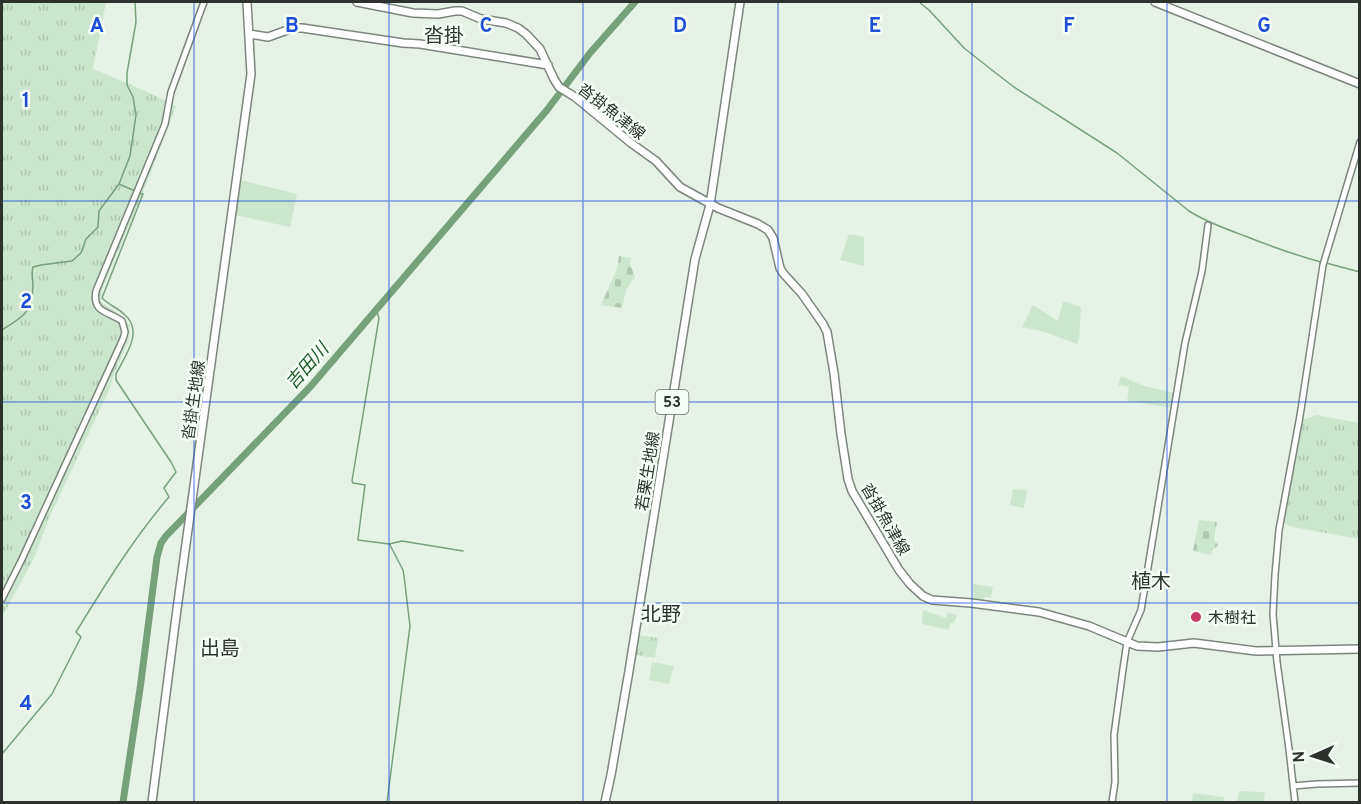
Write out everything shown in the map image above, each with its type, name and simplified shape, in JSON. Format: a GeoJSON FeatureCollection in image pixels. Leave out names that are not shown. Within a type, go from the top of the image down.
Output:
{"type":"FeatureCollection","features":[{"type":"Feature","properties":{"kind":"main road","name":"沓掛生地線"},"geometry":{"type":"LineString","coordinates":[[152,802],[251,74],[247,2]]}},
{"type":"Feature","properties":{"kind":"main road","name":"沓掛魚津線"},"geometry":{"type":"LineString","coordinates":[[357,2],[413,13],[462,12],[518,28],[540,49],[554,79],[562,89],[657,161],[680,187],[710,205],[768,230],[773,237],[780,268],[802,294],[827,332],[841,434],[852,491],[894,563],[910,584],[923,596],[932,600],[1039,612],[1089,626],[1137,646],[1158,647],[1194,643],[1236,649],[1276,651],[1359,650]]}},
{"type":"Feature","properties":{"kind":"main road","name":"若栗生地線"},"geometry":{"type":"LineString","coordinates":[[605,802],[629,671],[695,259],[710,205],[740,2]]}},
{"type":"Feature","properties":{"kind":"main road"},"geometry":{"type":"LineString","coordinates":[[1155,2],[1359,84]]}},
{"type":"Feature","properties":{"kind":"main road"},"geometry":{"type":"LineString","coordinates":[[249,34],[268,37],[293,28],[302,28],[548,65]]}},
{"type":"Feature","properties":{"kind":"street"},"geometry":{"type":"LineString","coordinates":[[2,599],[123,339],[125,332],[122,321],[100,309],[94,299],[165,124],[171,92],[204,2]]}},
{"type":"Feature","properties":{"kind":"street"},"geometry":{"type":"LineString","coordinates":[[1294,802],[1276,651],[1274,584],[1280,524],[1301,409],[1323,266],[1359,142]]}},
{"type":"Feature","properties":{"kind":"street"},"geometry":{"type":"LineString","coordinates":[[1112,802],[1114,735],[1127,642],[1141,610],[1185,343],[1202,271],[1208,225]]}},
{"type":"Feature","properties":{"kind":"street"},"geometry":{"type":"LineString","coordinates":[[1293,786],[1359,783]]}},
{"type":"Feature","properties":{"kind":"green space"},"geometry":{"type":"Polygon","coordinates":[[[2,2],[106,2],[93,69],[176,106],[101,292],[101,302],[130,325],[129,341],[110,388],[50,516],[34,558],[2,617],[2,2]]]}},
{"type":"Feature","properties":{"kind":"green space"},"geometry":{"type":"Polygon","coordinates":[[[240,180],[297,194],[290,227],[235,215],[240,180]]]}},
{"type":"Feature","properties":{"kind":"green space"},"geometry":{"type":"Polygon","coordinates":[[[849,234],[864,237],[864,266],[840,260],[849,234]]]}},
{"type":"Feature","properties":{"kind":"green space"},"geometry":{"type":"Polygon","coordinates":[[[619,256],[631,258],[630,264],[635,277],[626,290],[622,308],[601,305],[617,269],[619,256]]]}},
{"type":"Feature","properties":{"kind":"green space"},"geometry":{"type":"Polygon","coordinates":[[[1063,301],[1081,307],[1077,344],[1045,332],[1022,327],[1033,305],[1058,321],[1063,301]]]}},
{"type":"Feature","properties":{"kind":"green space"},"geometry":{"type":"Polygon","coordinates":[[[1121,376],[1144,386],[1174,393],[1172,408],[1127,401],[1129,387],[1118,385],[1121,376]]]}},
{"type":"Feature","properties":{"kind":"green space"},"geometry":{"type":"Polygon","coordinates":[[[1316,415],[1359,423],[1359,539],[1292,527],[1284,523],[1302,420],[1316,415]]]}},
{"type":"Feature","properties":{"kind":"green space"},"geometry":{"type":"Polygon","coordinates":[[[1013,489],[1027,490],[1024,508],[1010,505],[1013,489]]]}},
{"type":"Feature","properties":{"kind":"green space"},"geometry":{"type":"Polygon","coordinates":[[[1199,520],[1217,522],[1214,539],[1218,545],[1211,555],[1193,551],[1199,520]]]}},
{"type":"Feature","properties":{"kind":"green space"},"geometry":{"type":"Polygon","coordinates":[[[973,584],[993,587],[991,598],[984,597],[983,603],[974,602],[973,584]]]}},
{"type":"Feature","properties":{"kind":"green space"},"geometry":{"type":"Polygon","coordinates":[[[923,610],[946,618],[948,613],[957,615],[954,623],[950,623],[949,630],[922,624],[923,610]]]}},
{"type":"Feature","properties":{"kind":"green space"},"geometry":{"type":"Polygon","coordinates":[[[639,635],[658,638],[655,658],[636,655],[639,635]]]}},
{"type":"Feature","properties":{"kind":"green space"},"geometry":{"type":"Polygon","coordinates":[[[652,662],[674,666],[669,684],[649,680],[652,662]]]}},
{"type":"Feature","properties":{"kind":"green space"},"geometry":{"type":"Polygon","coordinates":[[[1239,791],[1264,792],[1263,802],[1237,802],[1239,791]]]}},
{"type":"Feature","properties":{"kind":"green space"},"geometry":{"type":"Polygon","coordinates":[[[1193,793],[1224,797],[1223,802],[1192,802],[1193,793]]]}},
{"type":"Feature","properties":{"kind":"waterway"},"geometry":{"type":"LineString","coordinates":[[2,330],[21,317],[31,303],[33,267],[72,261],[81,253],[86,239],[98,227],[99,211],[119,184],[130,156],[136,115],[133,97],[127,85],[136,22],[135,2]]}},
{"type":"Feature","properties":{"kind":"waterway","name":"吉田川"},"geometry":{"type":"LineString","coordinates":[[123,802],[157,557],[161,543],[311,386],[547,110],[590,53],[635,2]]}},
{"type":"Feature","properties":{"kind":"waterway"},"geometry":{"type":"LineString","coordinates":[[919,2],[964,48],[997,74],[1117,153],[1189,211],[1223,228],[1321,262]]}},
{"type":"Feature","properties":{"kind":"waterway"},"geometry":{"type":"LineString","coordinates":[[119,184],[135,191]]}},
{"type":"Feature","properties":{"kind":"waterway"},"geometry":{"type":"LineString","coordinates":[[2,754],[52,694],[81,637],[76,632],[131,546],[169,497],[164,488],[176,472],[116,380],[116,374],[131,344],[133,328],[125,315],[102,298],[143,194],[139,193]]}},
{"type":"Feature","properties":{"kind":"waterway"},"geometry":{"type":"LineString","coordinates":[[1326,263],[1360,272]]}},
{"type":"Feature","properties":{"kind":"waterway"},"geometry":{"type":"LineString","coordinates":[[376,310],[379,318],[352,481],[365,485],[358,540],[389,544],[402,541],[463,551]]}},
{"type":"Feature","properties":{"kind":"waterway"},"geometry":{"type":"LineString","coordinates":[[387,802],[410,626],[403,570],[390,545]]}},
{"type":"Feature","properties":{"kind":"place","name":"木樹社"},"geometry":{"type":"Point","coordinates":[1196,617]}},
{"type":"Feature","properties":{"kind":"district","name":"沓掛"},"geometry":{"type":"Point","coordinates":[444,35]}},
{"type":"Feature","properties":{"kind":"district","name":"植木"},"geometry":{"type":"Point","coordinates":[1151,581]}},
{"type":"Feature","properties":{"kind":"district","name":"北野"},"geometry":{"type":"Point","coordinates":[661,614]}},
{"type":"Feature","properties":{"kind":"district","name":"出島"},"geometry":{"type":"Point","coordinates":[220,648]}}]}
